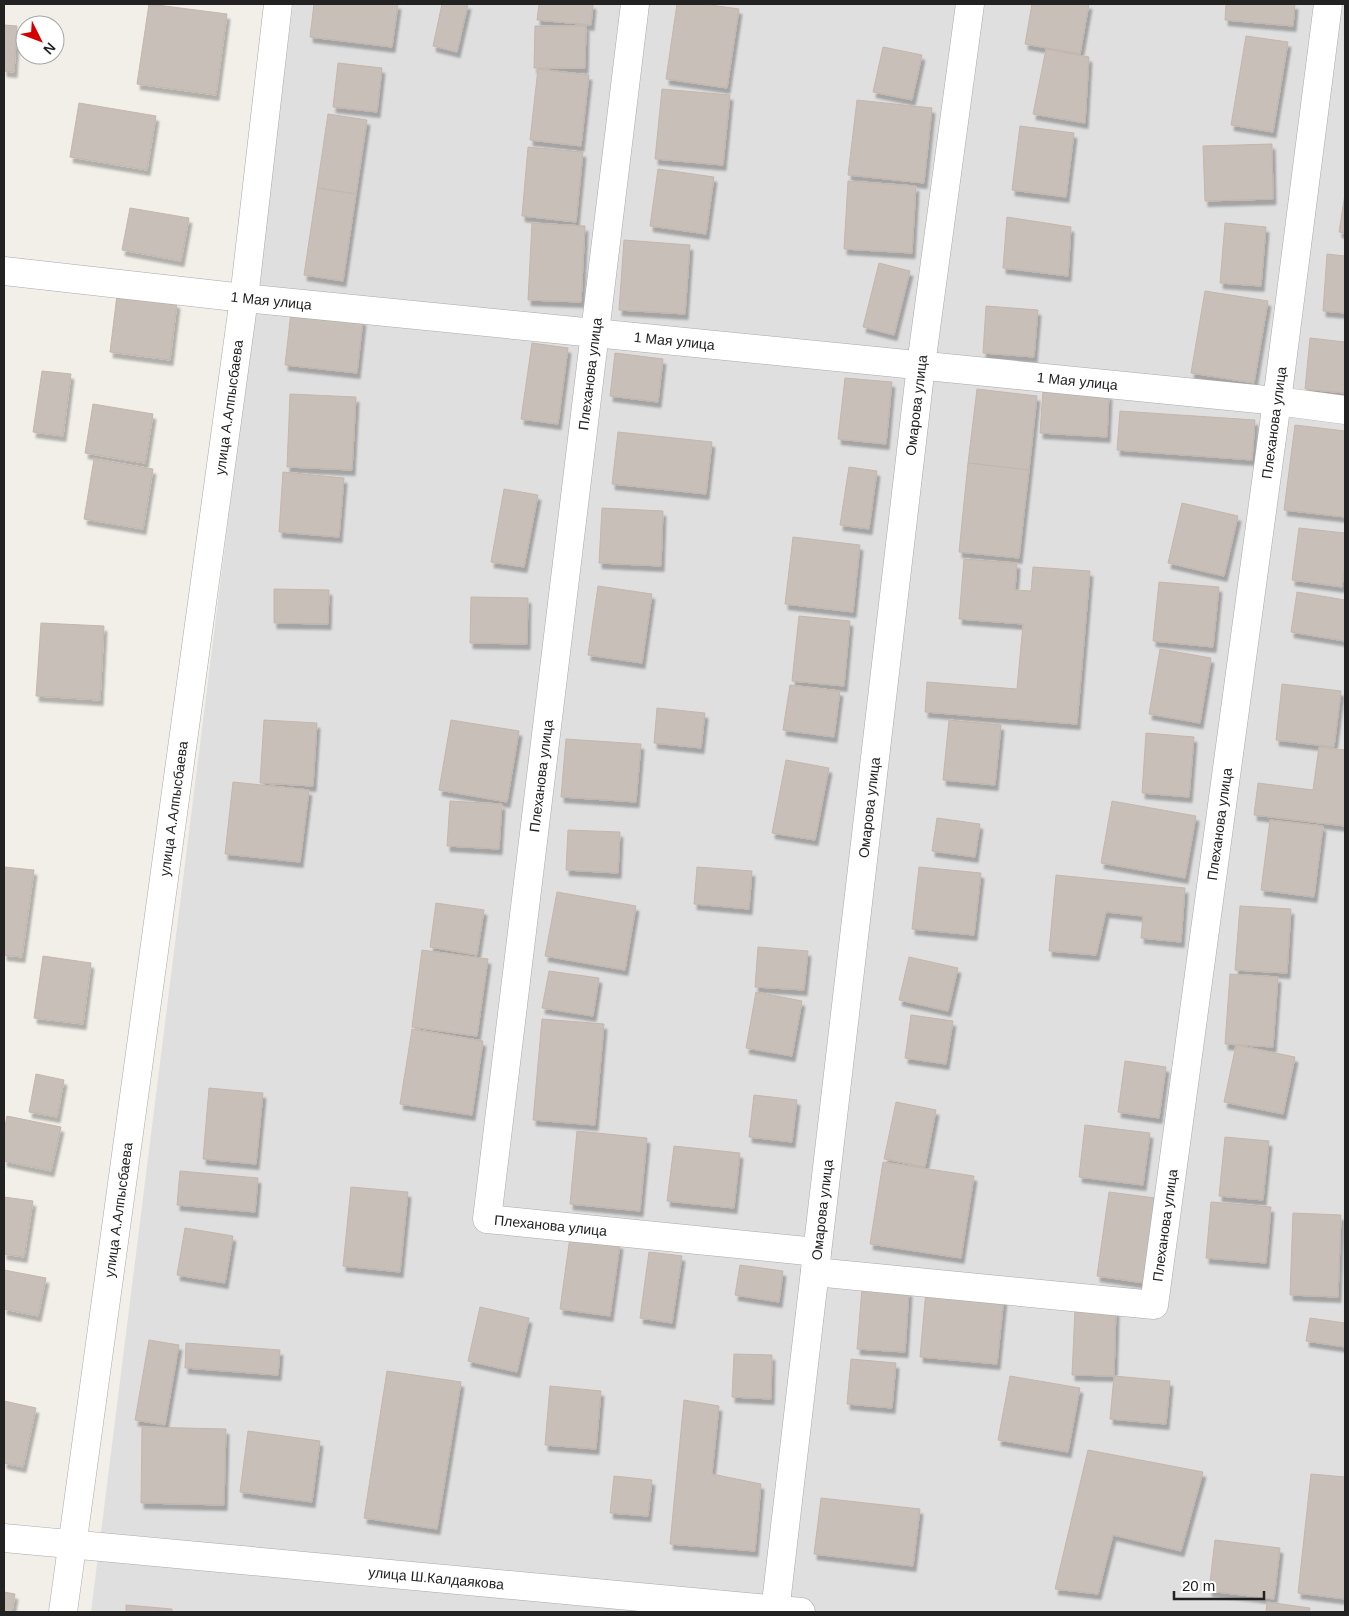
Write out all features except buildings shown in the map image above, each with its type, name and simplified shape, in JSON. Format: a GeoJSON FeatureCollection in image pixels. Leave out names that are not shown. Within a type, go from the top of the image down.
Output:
{"type":"FeatureCollection","features":[{"type":"Feature","properties":{"kind":"street","name":"улица А.Алпысбаева"},"geometry":{"type":"LineString","coordinates":[[63,1612],[244,298],[278,4]]}},
{"type":"Feature","properties":{"kind":"street","name":"Плеханова улица"},"geometry":{"type":"LineString","coordinates":[[635,4],[487,1219],[1154,1305],[1277,401],[1328,4]]}},
{"type":"Feature","properties":{"kind":"street","name":"Омарова улица"},"geometry":{"type":"LineString","coordinates":[[783,1611],[816,1262],[922,365],[970,4]]}},
{"type":"Feature","properties":{"kind":"street","name":"1 Мая улица"},"geometry":{"type":"LineString","coordinates":[[4,271],[244,298],[1277,401],[1345,410]]}},
{"type":"Feature","properties":{"kind":"street","name":"улица Ш.Калдаякова"},"geometry":{"type":"LineString","coordinates":[[4,1538],[783,1611]]}},
{"type":"Feature","properties":{"kind":"shaded area"},"geometry":{"type":"Polygon","coordinates":[[[293,4],[1345,4],[1345,1612],[91,1612],[293,4]]]}}]}
